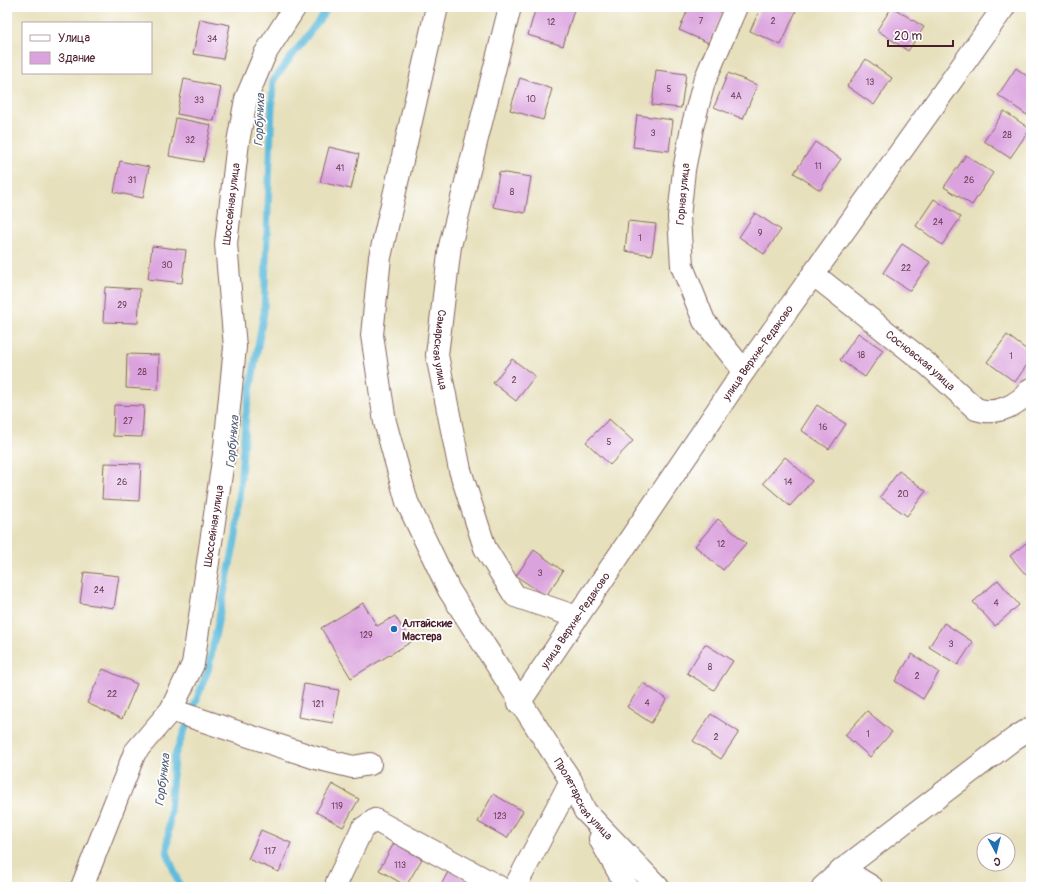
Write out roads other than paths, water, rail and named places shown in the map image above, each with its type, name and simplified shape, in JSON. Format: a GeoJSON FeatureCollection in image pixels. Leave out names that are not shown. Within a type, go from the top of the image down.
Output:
{"type":"FeatureCollection","features":[{"type":"Feature","properties":{"kind":"street","name":"Шоссейная улица"},"geometry":{"type":"LineString","coordinates":[[82,887],[135,752],[171,710],[193,664],[225,447],[235,347],[226,244],[238,142],[246,99],[265,54],[296,7]]}},
{"type":"Feature","properties":{"kind":"street"},"geometry":{"type":"LineString","coordinates":[[436,7],[380,257],[372,335],[386,422],[406,502],[449,590],[519,703]]}},
{"type":"Feature","properties":{"kind":"street","name":"Самарская улица"},"geometry":{"type":"LineString","coordinates":[[510,7],[450,246],[437,355],[460,470],[485,548],[515,596],[577,617]]}},
{"type":"Feature","properties":{"kind":"street","name":"Горная улица"},"geometry":{"type":"LineString","coordinates":[[736,7],[704,82],[685,163],[679,217],[682,266],[704,321],[744,372]]}},
{"type":"Feature","properties":{"kind":"street","name":"улица Верхне-Редаково"},"geometry":{"type":"LineString","coordinates":[[519,703],[744,372],[1004,7]]}},
{"type":"Feature","properties":{"kind":"street","name":"Сосновская улица"},"geometry":{"type":"LineString","coordinates":[[814,274],[927,364],[976,409],[986,412],[996,412],[1022,400],[1031,389]]}},
{"type":"Feature","properties":{"kind":"street","name":"Пролетарская улица"},"geometry":{"type":"LineString","coordinates":[[519,703],[571,781],[585,812],[658,887]]}},
{"type":"Feature","properties":{"kind":"street"},"geometry":{"type":"LineString","coordinates":[[171,710],[316,758],[353,767],[370,764]]}},
{"type":"Feature","properties":{"kind":"street"},"geometry":{"type":"LineString","coordinates":[[823,887],[843,869],[1015,738],[1031,728]]}},
{"type":"Feature","properties":{"kind":"street"},"geometry":{"type":"LineString","coordinates":[[515,887],[571,781]]}},
{"type":"Feature","properties":{"kind":"street"},"geometry":{"type":"LineString","coordinates":[[585,812],[627,887]]}},
{"type":"Feature","properties":{"kind":"street"},"geometry":{"type":"LineString","coordinates":[[337,882],[362,829],[374,820],[499,887]]}},
{"type":"Feature","properties":{"kind":"street"},"geometry":{"type":"LineString","coordinates":[[843,869],[872,887]]}},
{"type":"Feature","properties":{"kind":"waterway","name":"Горбуниха"},"geometry":{"type":"LineString","coordinates":[[180,887],[167,852],[174,758],[208,670],[236,536],[246,414],[264,312],[273,81],[329,7]]}},
{"type":"Feature","properties":{"kind":"place","name":"Алтайские Мастера"},"geometry":{"type":"Point","coordinates":[394,629]}}]}
